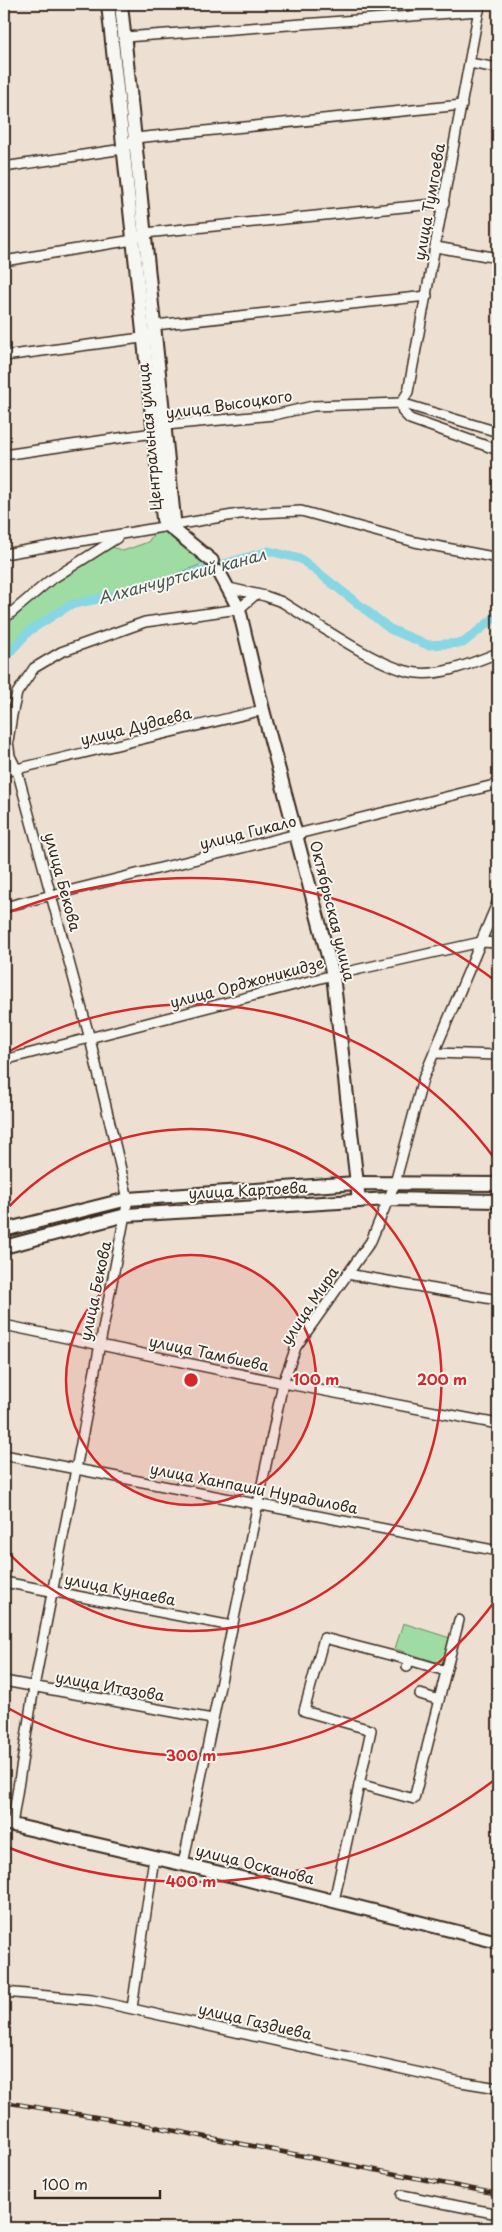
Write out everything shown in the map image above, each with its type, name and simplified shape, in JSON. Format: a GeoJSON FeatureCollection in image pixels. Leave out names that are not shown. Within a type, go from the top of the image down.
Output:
{"type":"FeatureCollection","features":[{"type":"Feature","properties":{"kind":"street","name":"Центральная улица"},"geometry":{"type":"LineString","coordinates":[[108,4],[162,519],[169,524],[174,519],[166,425],[121,4]]}},
{"type":"Feature","properties":{"kind":"street"},"geometry":{"type":"LineString","coordinates":[[125,37],[480,7]]}},
{"type":"Feature","properties":{"kind":"street","name":"улица Тумгоева"},"geometry":{"type":"LineString","coordinates":[[401,402],[408,392],[480,7]]}},
{"type":"Feature","properties":{"kind":"street"},"geometry":{"type":"LineString","coordinates":[[469,63],[498,68]]}},
{"type":"Feature","properties":{"kind":"street"},"geometry":{"type":"LineString","coordinates":[[4,167],[123,149],[135,138],[462,104]]}},
{"type":"Feature","properties":{"kind":"street"},"geometry":{"type":"LineString","coordinates":[[4,261],[133,240],[145,233],[444,203]]}},
{"type":"Feature","properties":{"kind":"street"},"geometry":{"type":"LineString","coordinates":[[436,247],[498,258]]}},
{"type":"Feature","properties":{"kind":"street"},"geometry":{"type":"LineString","coordinates":[[4,356],[143,338],[156,331],[427,296]]}},
{"type":"Feature","properties":{"kind":"street"},"geometry":{"type":"LineString","coordinates":[[401,402],[403,412],[410,419],[498,450]]}},
{"type":"Feature","properties":{"kind":"street","name":"улица Высоцкого"},"geometry":{"type":"LineString","coordinates":[[4,455],[153,433],[166,425],[274,415],[313,406],[401,402],[498,432]]}},
{"type":"Feature","properties":{"kind":"street"},"geometry":{"type":"LineString","coordinates":[[4,554],[121,535],[169,524],[239,514],[300,511],[415,542],[498,558]]}},
{"type":"Feature","properties":{"kind":"street"},"geometry":{"type":"LineString","coordinates":[[169,524],[212,561]]}},
{"type":"Feature","properties":{"kind":"street"},"geometry":{"type":"LineString","coordinates":[[4,619],[49,581],[121,535]]}},
{"type":"Feature","properties":{"kind":"street","name":"Октябрьская улица"},"geometry":{"type":"LineString","coordinates":[[219,572],[239,609],[262,710],[333,975],[359,1200]]}},
{"type":"Feature","properties":{"kind":"street"},"geometry":{"type":"LineString","coordinates":[[229,588],[266,596],[282,602],[382,663],[417,673],[454,669],[498,653]]}},
{"type":"Feature","properties":{"kind":"street"},"geometry":{"type":"LineString","coordinates":[[239,609],[255,595]]}},
{"type":"Feature","properties":{"kind":"street","name":"улица Бекова"},"geometry":{"type":"LineString","coordinates":[[8,1824],[128,1199],[90,1039],[52,895],[17,770],[10,756],[8,741],[12,715],[17,693],[34,668],[62,652],[145,622],[239,609]]}},
{"type":"Feature","properties":{"kind":"street","name":"улица Дудаева"},"geometry":{"type":"LineString","coordinates":[[4,772],[262,710]]}},
{"type":"Feature","properties":{"kind":"street","name":"улица Гикало"},"geometry":{"type":"LineString","coordinates":[[4,907],[498,784]]}},
{"type":"Feature","properties":{"kind":"street","name":"улица Мира"},"geometry":{"type":"LineString","coordinates":[[183,1864],[283,1383],[296,1346],[371,1241],[389,1199],[423,1079],[498,901]]}},
{"type":"Feature","properties":{"kind":"street","name":"улица Орджоникидзе"},"geometry":{"type":"LineString","coordinates":[[4,1060],[333,975],[481,942],[498,943]]}},
{"type":"Feature","properties":{"kind":"street"},"geometry":{"type":"LineString","coordinates":[[434,1053],[498,1056]]}},
{"type":"Feature","properties":{"kind":"street","name":"улица Картоева"},"geometry":{"type":"LineString","coordinates":[[4,1230],[128,1199],[356,1184],[498,1184]]}},
{"type":"Feature","properties":{"kind":"street","name":"улица Картоева"},"geometry":{"type":"LineString","coordinates":[[4,1247],[126,1215],[359,1200],[498,1201]]}},
{"type":"Feature","properties":{"kind":"street"},"geometry":{"type":"LineString","coordinates":[[348,1274],[498,1300]]}},
{"type":"Feature","properties":{"kind":"street","name":"улица Тамбиева"},"geometry":{"type":"LineString","coordinates":[[4,1325],[283,1383],[498,1424]]}},
{"type":"Feature","properties":{"kind":"street","name":"улица Ханпаши Нурадилова"},"geometry":{"type":"LineString","coordinates":[[4,1455],[498,1551]]}},
{"type":"Feature","properties":{"kind":"street","name":"улица Кунаева"},"geometry":{"type":"LineString","coordinates":[[4,1582],[232,1626]]}},
{"type":"Feature","properties":{"kind":"street"},"geometry":{"type":"LineString","coordinates":[[359,1784],[414,1799],[459,1620]]}},
{"type":"Feature","properties":{"kind":"street"},"geometry":{"type":"LineString","coordinates":[[334,1901],[371,1730],[304,1710],[324,1638],[408,1664],[446,1671]]}},
{"type":"Feature","properties":{"kind":"street","name":"улица Итазова"},"geometry":{"type":"LineString","coordinates":[[4,1681],[212,1719]]}},
{"type":"Feature","properties":{"kind":"street"},"geometry":{"type":"LineString","coordinates":[[420,1694],[439,1700]]}},
{"type":"Feature","properties":{"kind":"street","name":"улица Осканова"},"geometry":{"type":"LineString","coordinates":[[8,1824],[183,1864],[498,1942]]}},
{"type":"Feature","properties":{"kind":"street"},"geometry":{"type":"LineString","coordinates":[[132,2008],[154,1858]]}},
{"type":"Feature","properties":{"kind":"street","name":"улица Газдиева"},"geometry":{"type":"LineString","coordinates":[[4,1992],[92,2000],[461,2082],[498,2088]]}},
{"type":"Feature","properties":{"kind":"street"},"geometry":{"type":"LineString","coordinates":[[402,2196],[498,2214]]}},
{"type":"Feature","properties":{"kind":"green space"},"geometry":{"type":"Polygon","coordinates":[[[154,533],[173,534],[208,562],[124,593],[70,605],[29,631],[9,653],[4,665],[4,619],[49,581],[110,546],[123,551],[148,542],[154,533]]]}},
{"type":"Feature","properties":{"kind":"green space"},"geometry":{"type":"Polygon","coordinates":[[[403,1623],[450,1638],[442,1664],[395,1649],[403,1623]]]}},
{"type":"Feature","properties":{"kind":"waterway","name":"Алханчуртский канал"},"geometry":{"type":"LineString","coordinates":[[4,665],[9,653],[29,631],[70,605],[124,593],[269,551],[301,559],[390,629],[428,645],[463,643],[498,615]]}},
{"type":"Feature","properties":{"kind":"railway"},"geometry":{"type":"LineString","coordinates":[[4,2102],[145,2125],[498,2194]]}}]}
